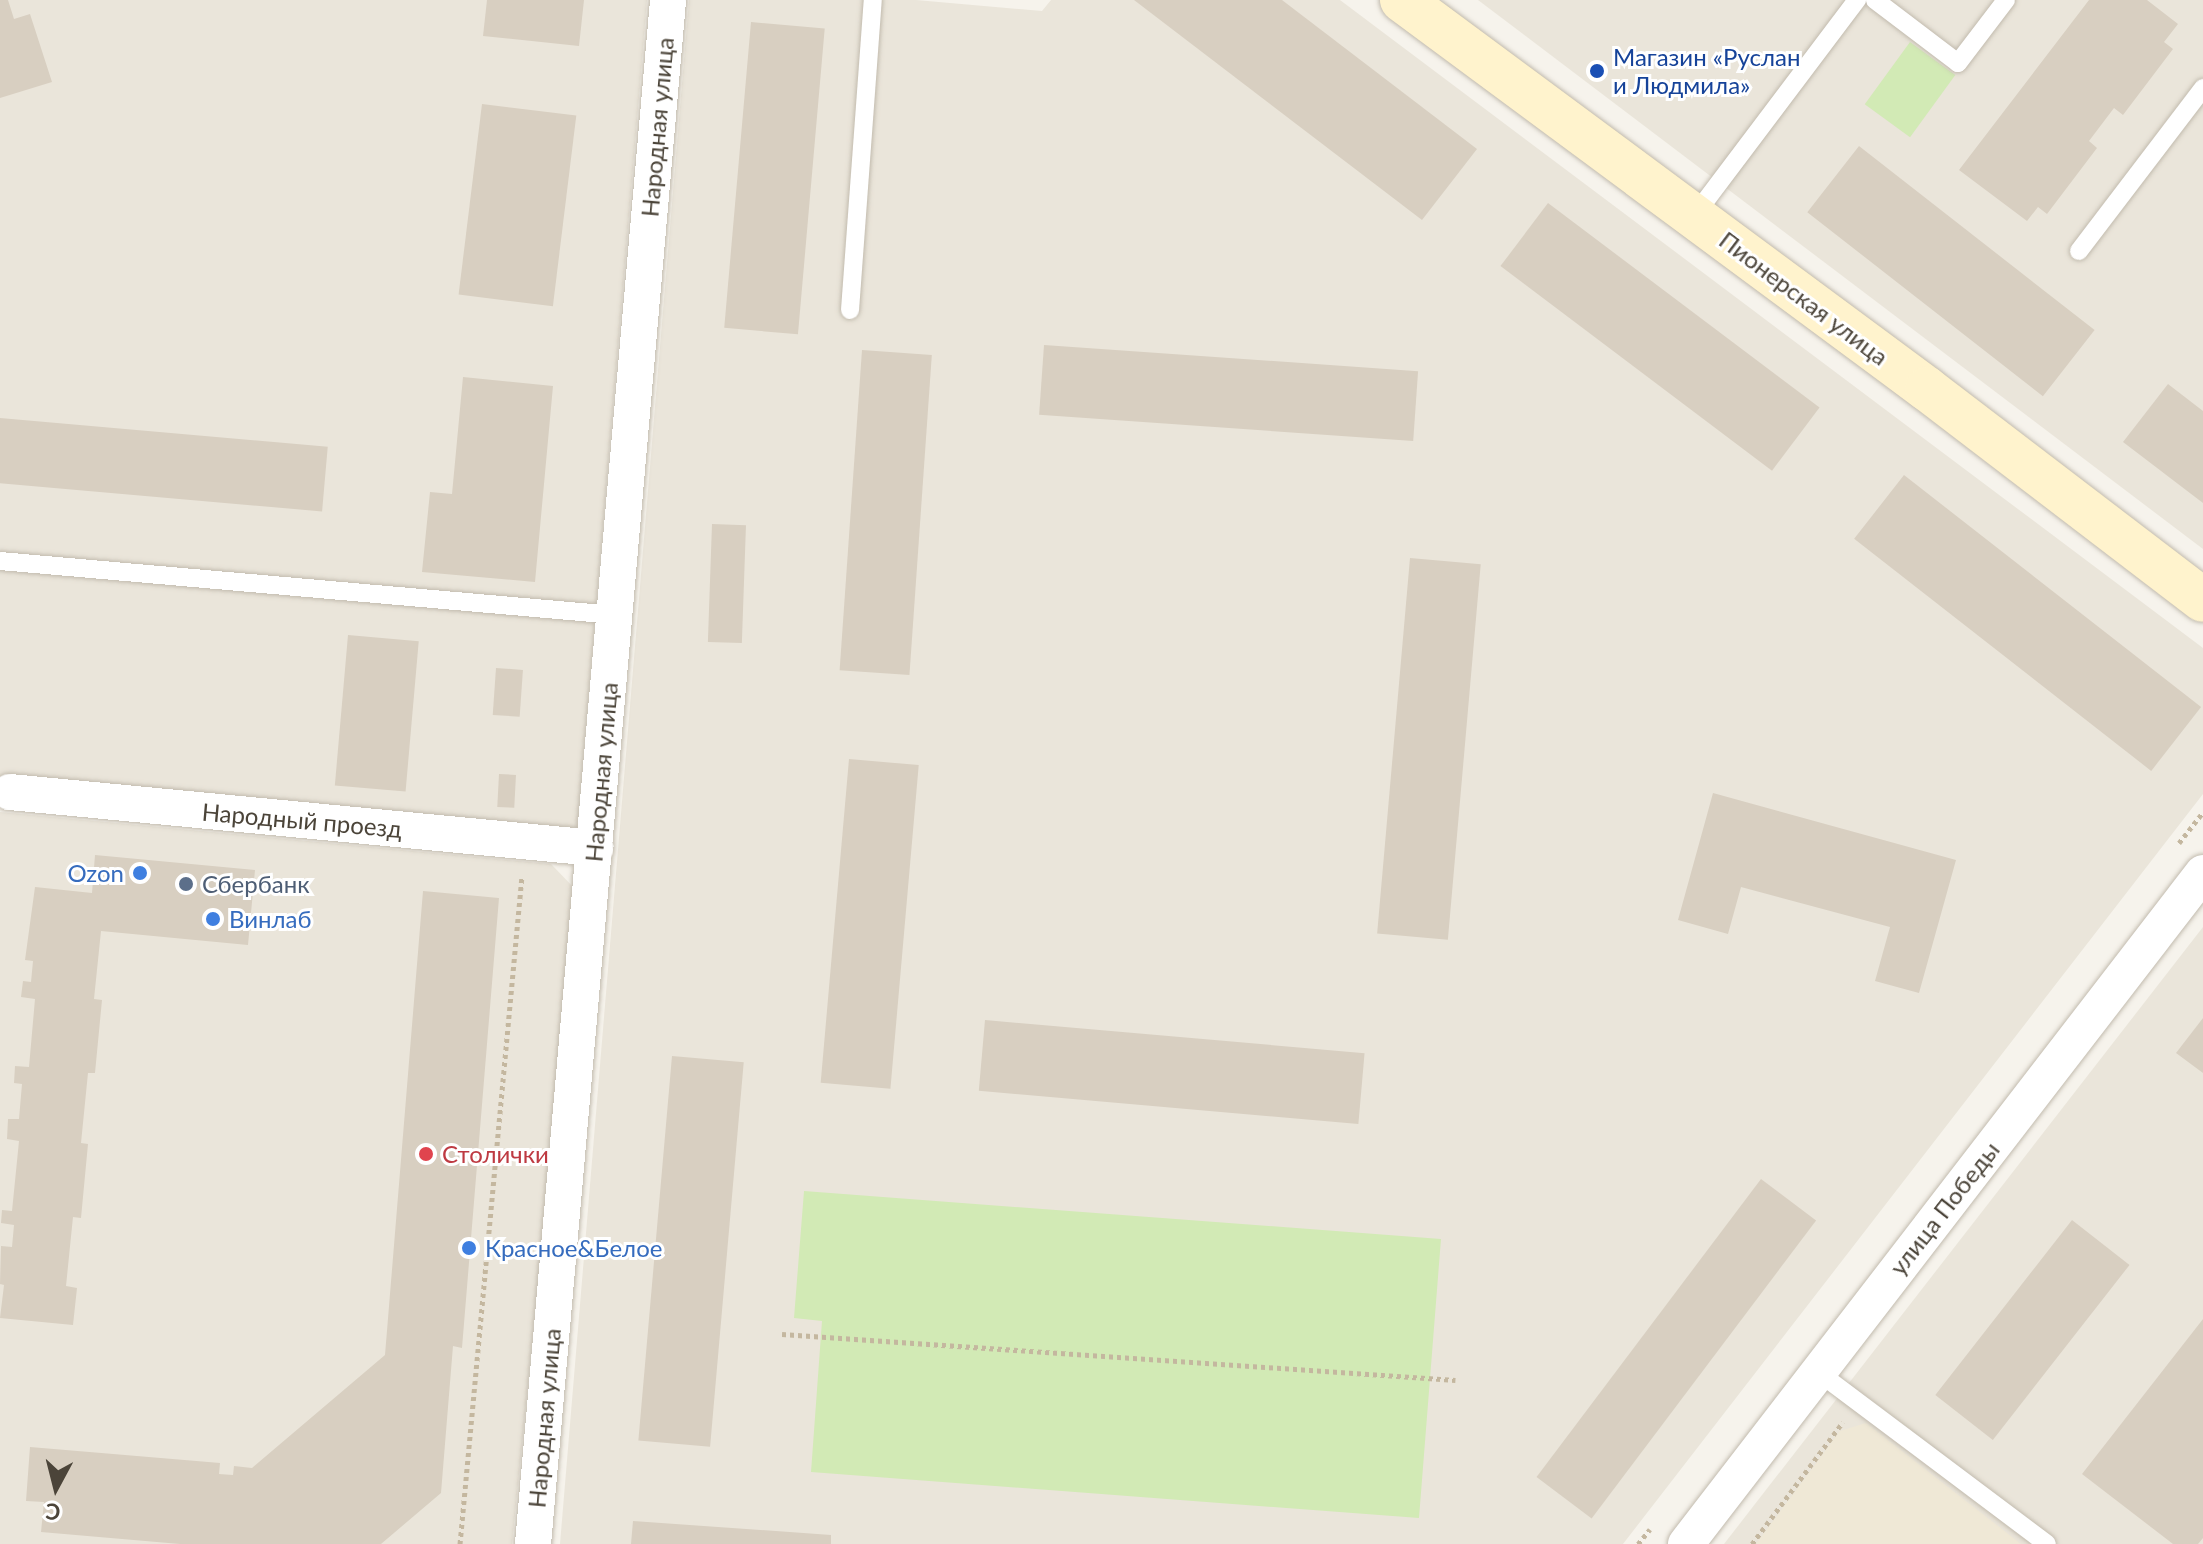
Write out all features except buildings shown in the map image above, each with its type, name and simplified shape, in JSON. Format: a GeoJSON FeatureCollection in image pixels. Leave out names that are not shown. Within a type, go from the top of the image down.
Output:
{"type":"FeatureCollection","features":[{"type":"Feature","properties":{"kind":"street","name":"Народная улица"},"geometry":{"type":"LineString","coordinates":[[533,1544],[668,0]]}},
{"type":"Feature","properties":{"kind":"street","name":"Пионерская улица"},"geometry":{"type":"LineString","coordinates":[[1402,0],[2203,600]]}},
{"type":"Feature","properties":{"kind":"street","name":"Народный проезд"},"geometry":{"type":"LineString","coordinates":[[10,792],[595,848]]}},
{"type":"Feature","properties":{"kind":"street","name":"улица Победы"},"geometry":{"type":"LineString","coordinates":[[1686,1544],[2203,873]]}},
{"type":"Feature","properties":{"kind":"lane"},"geometry":{"type":"LineString","coordinates":[[850,310],[873,0]]}},
{"type":"Feature","properties":{"kind":"lane"},"geometry":{"type":"LineString","coordinates":[[1694,216],[1857,0]]}},
{"type":"Feature","properties":{"kind":"lane"},"geometry":{"type":"LineString","coordinates":[[1875,0],[1958,63],[2006,0]]}},
{"type":"Feature","properties":{"kind":"lane"},"geometry":{"type":"LineString","coordinates":[[2079,251],[2203,88]]}},
{"type":"Feature","properties":{"kind":"lane"},"geometry":{"type":"LineString","coordinates":[[0,561],[615,615]]}},
{"type":"Feature","properties":{"kind":"lane"},"geometry":{"type":"LineString","coordinates":[[1818,1372],[2047,1544]]}},
{"type":"Feature","properties":{"kind":"path"},"geometry":{"type":"LineString","coordinates":[[460,1544],[525,842]]}},
{"type":"Feature","properties":{"kind":"path"},"geometry":{"type":"LineString","coordinates":[[782,1334],[1455,1380]]}},
{"type":"Feature","properties":{"kind":"path"},"geometry":{"type":"LineString","coordinates":[[1752,1544],[1858,1402]]}},
{"type":"Feature","properties":{"kind":"shaded area"},"geometry":{"type":"Polygon","coordinates":[[[0,0],[647,0],[577,835],[0,779],[0,0]]]}},
{"type":"Feature","properties":{"kind":"shaded area"},"geometry":{"type":"Polygon","coordinates":[[[689,0],[916,0],[1042,11],[1051,0],[1340,0],[2203,648],[2203,794],[1623,1544],[560,1544],[689,0]]]}},
{"type":"Feature","properties":{"kind":"shaded area"},"geometry":{"type":"Polygon","coordinates":[[[1478,0],[2203,0],[2203,549],[1478,0]]]}},
{"type":"Feature","properties":{"kind":"shaded area"},"geometry":{"type":"Polygon","coordinates":[[[0,812],[551,864],[577,891],[512,1544],[0,1544],[0,812]]]}},
{"type":"Feature","properties":{"kind":"shaded area"},"geometry":{"type":"Polygon","coordinates":[[[2203,927],[2203,1544],[1724,1544],[2203,927]]]}},
{"type":"Feature","properties":{"kind":"shaded area"},"geometry":{"type":"Polygon","coordinates":[[[1866,1423],[2021,1544],[1756,1544],[1840,1431],[1866,1423]]]}},
{"type":"Feature","properties":{"kind":"green space"},"geometry":{"type":"Polygon","coordinates":[[[1910,42],[1955,75],[1910,137],[1865,104],[1910,42]]]}},
{"type":"Feature","properties":{"kind":"green space"},"geometry":{"type":"Polygon","coordinates":[[[804,1191],[1441,1239],[1419,1518],[811,1472],[822,1321],[794,1318],[804,1191]]]}},
{"type":"Feature","properties":{"kind":"place","name":"Магазин «Руслан и Людмила»"},"geometry":{"type":"Point","coordinates":[1597,71]}},
{"type":"Feature","properties":{"kind":"place","name":"Ozon"},"geometry":{"type":"Point","coordinates":[140,873]}},
{"type":"Feature","properties":{"kind":"place","name":"Сбербанк"},"geometry":{"type":"Point","coordinates":[186,884]}},
{"type":"Feature","properties":{"kind":"place","name":"Винлаб"},"geometry":{"type":"Point","coordinates":[213,919]}},
{"type":"Feature","properties":{"kind":"place","name":"Столички"},"geometry":{"type":"Point","coordinates":[426,1154]}},
{"type":"Feature","properties":{"kind":"place","name":"Красное&Белое"},"geometry":{"type":"Point","coordinates":[469,1248]}}]}
